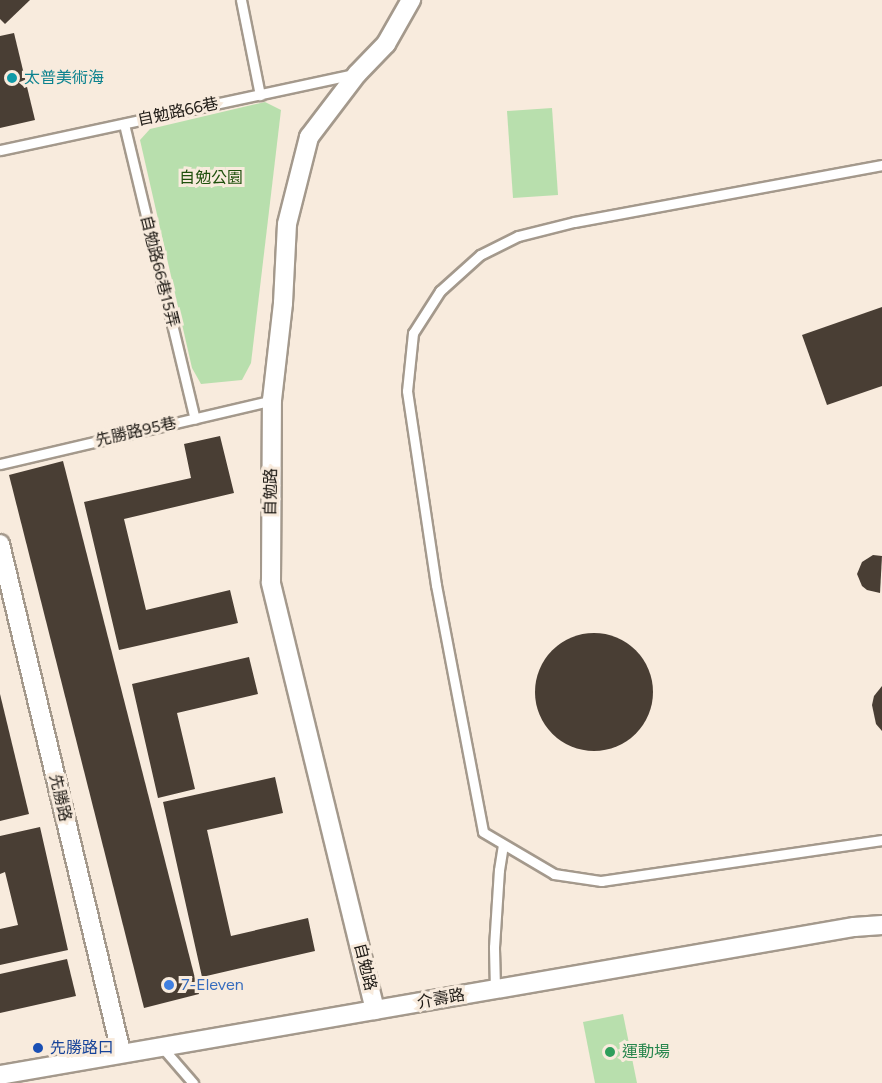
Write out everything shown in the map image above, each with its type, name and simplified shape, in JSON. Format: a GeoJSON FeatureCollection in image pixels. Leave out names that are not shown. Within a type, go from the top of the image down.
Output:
{"type":"FeatureCollection","features":[{"type":"Feature","properties":{"kind":"street","name":"自勉路"},"geometry":{"type":"LineString","coordinates":[[375,1010],[270,582],[273,400],[289,213],[309,136],[357,74],[386,45],[411,0]]}},
{"type":"Feature","properties":{"kind":"street","name":"先勝路"},"geometry":{"type":"LineString","coordinates":[[0,544],[121,1052]]}},
{"type":"Feature","properties":{"kind":"street","name":"介壽路"},"geometry":{"type":"LineString","coordinates":[[0,1075],[121,1052],[854,927],[882,925]]}},
{"type":"Feature","properties":{"kind":"lane"},"geometry":{"type":"LineString","coordinates":[[241,0],[260,95]]}},
{"type":"Feature","properties":{"kind":"lane","name":"自勉路66巷"},"geometry":{"type":"LineString","coordinates":[[0,150],[357,74]]}},
{"type":"Feature","properties":{"kind":"lane","name":"自勉路66巷15弄"},"geometry":{"type":"LineString","coordinates":[[124,124],[195,419]]}},
{"type":"Feature","properties":{"kind":"lane"},"geometry":{"type":"LineString","coordinates":[[882,165],[585,220],[518,236],[480,255],[440,291],[413,333],[407,391],[436,585],[483,832],[554,874],[601,880],[882,840]]}},
{"type":"Feature","properties":{"kind":"lane","name":"先勝路95巷"},"geometry":{"type":"LineString","coordinates":[[0,464],[273,400]]}},
{"type":"Feature","properties":{"kind":"lane"},"geometry":{"type":"LineString","coordinates":[[495,989],[498,870],[503,845]]}},
{"type":"Feature","properties":{"kind":"lane"},"geometry":{"type":"LineString","coordinates":[[161,1046],[193,1083]]}},
{"type":"Feature","properties":{"kind":"green space","name":"自勉公園"},"geometry":{"type":"Polygon","coordinates":[[[265,102],[281,110],[251,363],[242,380],[201,384],[192,368],[140,140],[150,129],[265,102]]]}},
{"type":"Feature","properties":{"kind":"green space"},"geometry":{"type":"Polygon","coordinates":[[[552,108],[558,195],[513,198],[507,111],[552,108]]]}},
{"type":"Feature","properties":{"kind":"green space","name":"運動場"},"geometry":{"type":"Polygon","coordinates":[[[623,1014],[637,1083],[595,1083],[583,1022],[623,1014]]]}},
{"type":"Feature","properties":{"kind":"building","name":"太普美術海"},"geometry":{"type":"Polygon","coordinates":[[[0,0],[30,0],[5,24],[0,19],[0,0]]]}},
{"type":"Feature","properties":{"kind":"building","name":"太普美術海"},"geometry":{"type":"Polygon","coordinates":[[[14,33],[35,120],[0,128],[0,36],[14,33]]]}},
{"type":"Feature","properties":{"kind":"building"},"geometry":{"type":"Polygon","coordinates":[[[882,307],[882,386],[827,405],[802,335],[882,307]]]}},
{"type":"Feature","properties":{"kind":"building"},"geometry":{"type":"Polygon","coordinates":[[[220,436],[234,493],[124,519],[146,610],[230,590],[238,623],[119,650],[84,502],[191,478],[184,444],[220,436]]]}},
{"type":"Feature","properties":{"kind":"building"},"geometry":{"type":"Polygon","coordinates":[[[63,461],[199,994],[144,1008],[9,475],[63,461]]]}},
{"type":"Feature","properties":{"kind":"building"},"geometry":{"type":"Polygon","coordinates":[[[873,555],[882,556],[880,593],[867,590],[862,586],[857,574],[862,562],[873,555]]]}},
{"type":"Feature","properties":{"kind":"building"},"geometry":{"type":"Polygon","coordinates":[[[594,633],[627,643],[643,659],[653,692],[643,725],[627,741],[594,751],[561,741],[545,725],[535,692],[545,659],[561,643],[594,633]]]}},
{"type":"Feature","properties":{"kind":"building"},"geometry":{"type":"Polygon","coordinates":[[[249,657],[258,694],[177,713],[195,789],[158,798],[132,684],[249,657]]]}},
{"type":"Feature","properties":{"kind":"building"},"geometry":{"type":"Polygon","coordinates":[[[882,686],[882,731],[876,724],[872,705],[874,696],[882,686]]]}},
{"type":"Feature","properties":{"kind":"building"},"geometry":{"type":"Polygon","coordinates":[[[0,694],[29,814],[0,821],[0,694]]]}},
{"type":"Feature","properties":{"kind":"building"},"geometry":{"type":"Polygon","coordinates":[[[275,777],[283,813],[207,830],[231,936],[308,918],[315,951],[202,977],[163,802],[275,777]]]}},
{"type":"Feature","properties":{"kind":"building"},"geometry":{"type":"Polygon","coordinates":[[[40,827],[68,950],[0,965],[0,929],[18,925],[5,872],[0,874],[0,836],[40,827]]]}},
{"type":"Feature","properties":{"kind":"building"},"geometry":{"type":"Polygon","coordinates":[[[67,959],[76,996],[0,1013],[0,974],[67,959]]]}},
{"type":"Feature","properties":{"kind":"place","name":"太普美術海"},"geometry":{"type":"Point","coordinates":[12,78]}},
{"type":"Feature","properties":{"kind":"place","name":"7-Eleven"},"geometry":{"type":"Point","coordinates":[169,985]}},
{"type":"Feature","properties":{"kind":"place","name":"先勝路口"},"geometry":{"type":"Point","coordinates":[38,1048]}},
{"type":"Feature","properties":{"kind":"place","name":"運動場"},"geometry":{"type":"Point","coordinates":[610,1052]}}]}
